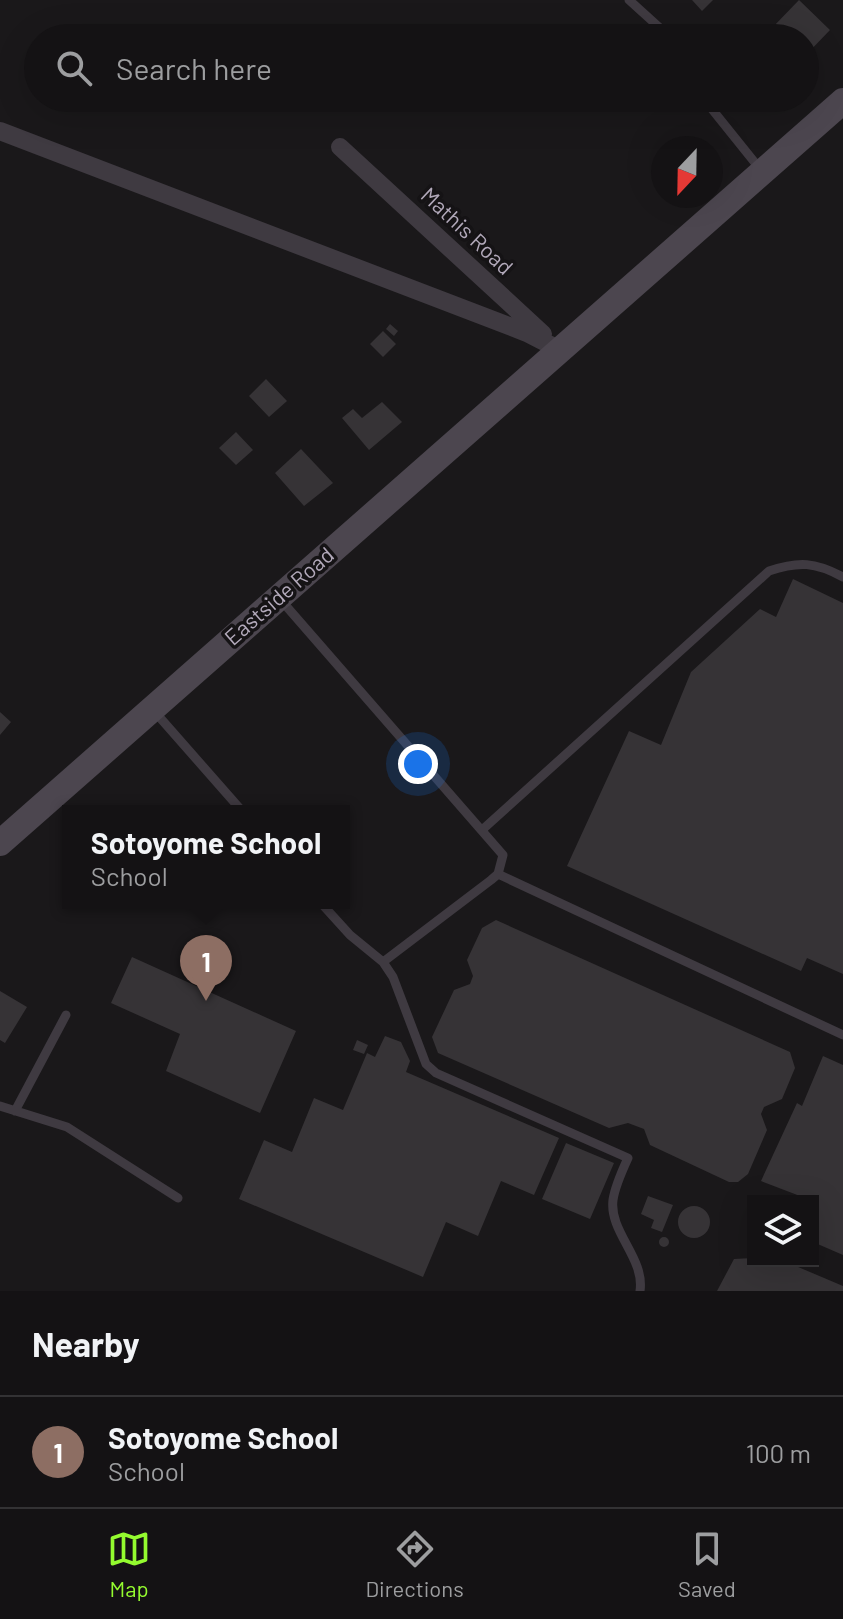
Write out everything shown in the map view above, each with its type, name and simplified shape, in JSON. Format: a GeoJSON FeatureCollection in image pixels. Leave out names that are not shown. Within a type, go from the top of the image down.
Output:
{"type":"FeatureCollection","features":[{"type":"Feature","properties":{"kind":"main road","name":"Eastside Road"},"geometry":{"type":"LineString","coordinates":[[0,843],[843,101]]}},
{"type":"Feature","properties":{"kind":"street"},"geometry":{"type":"LineString","coordinates":[[0,131],[527,333],[560,350]]}},
{"type":"Feature","properties":{"kind":"street","name":"Mathis Road"},"geometry":{"type":"LineString","coordinates":[[340,147],[560,350]]}},
{"type":"Feature","properties":{"kind":"lane"},"geometry":{"type":"LineString","coordinates":[[629,0],[656,24]]}},
{"type":"Feature","properties":{"kind":"lane"},"geometry":{"type":"LineString","coordinates":[[714,112],[762,172]]}},
{"type":"Feature","properties":{"kind":"lane"},"geometry":{"type":"LineString","coordinates":[[482,830],[769,571],[794,563],[818,564],[843,577]]}},
{"type":"Feature","properties":{"kind":"lane"},"geometry":{"type":"LineString","coordinates":[[278,597],[503,855],[498,874],[443,920],[383,962]]}},
{"type":"Feature","properties":{"kind":"lane"},"geometry":{"type":"LineString","coordinates":[[151,708],[237,805]]}},
{"type":"Feature","properties":{"kind":"lane"},"geometry":{"type":"LineString","coordinates":[[498,874],[843,1035]]}},
{"type":"Feature","properties":{"kind":"lane"},"geometry":{"type":"LineString","coordinates":[[326,909],[350,935],[383,962],[401,991],[426,1064],[436,1073],[628,1158],[613,1202],[616,1221],[640,1274],[640,1291]]}},
{"type":"Feature","properties":{"kind":"lane"},"geometry":{"type":"LineString","coordinates":[[15,1111],[66,1015]]}},
{"type":"Feature","properties":{"kind":"lane"},"geometry":{"type":"LineString","coordinates":[[0,1106],[67,1127],[178,1198]]}},
{"type":"Feature","properties":{"kind":"building"},"geometry":{"type":"Polygon","coordinates":[[[692,0],[713,0],[702,11],[692,0]]]}},
{"type":"Feature","properties":{"kind":"building"},"geometry":{"type":"Polygon","coordinates":[[[799,0],[830,30],[819,41],[819,24],[776,24],[799,0]]]}},
{"type":"Feature","properties":{"kind":"building"},"geometry":{"type":"Polygon","coordinates":[[[390,324],[398,331],[394,336],[386,329],[390,324]]]}},
{"type":"Feature","properties":{"kind":"building"},"geometry":{"type":"Polygon","coordinates":[[[383,331],[396,344],[383,357],[370,344],[383,331]]]}},
{"type":"Feature","properties":{"kind":"building"},"geometry":{"type":"Polygon","coordinates":[[[266,379],[287,401],[269,417],[249,396],[266,379]]]}},
{"type":"Feature","properties":{"kind":"building"},"geometry":{"type":"Polygon","coordinates":[[[382,402],[402,422],[369,450],[342,418],[353,409],[362,418],[382,402]]]}},
{"type":"Feature","properties":{"kind":"building"},"geometry":{"type":"Polygon","coordinates":[[[236,432],[253,450],[236,465],[219,448],[236,432]]]}},
{"type":"Feature","properties":{"kind":"building"},"geometry":{"type":"Polygon","coordinates":[[[301,449],[333,483],[304,506],[275,473],[301,449]]]}},
{"type":"Feature","properties":{"kind":"building"},"geometry":{"type":"Polygon","coordinates":[[[793,579],[843,603],[843,974],[807,958],[801,971],[567,866],[629,731],[661,745],[691,672],[760,609],[776,617],[793,579]]]}},
{"type":"Feature","properties":{"kind":"building"},"geometry":{"type":"Polygon","coordinates":[[[0,712],[11,722],[0,735],[0,712]]]}},
{"type":"Feature","properties":{"kind":"building"},"geometry":{"type":"Polygon","coordinates":[[[496,920],[790,1052],[795,1068],[782,1099],[764,1107],[761,1114],[767,1130],[748,1174],[738,1182],[729,1182],[650,1145],[644,1129],[628,1123],[609,1128],[438,1053],[432,1037],[454,990],[470,984],[473,976],[467,960],[482,928],[496,920]]]}},
{"type":"Feature","properties":{"kind":"building"},"geometry":{"type":"Polygon","coordinates":[[[132,957],[296,1031],[260,1113],[166,1071],[180,1034],[111,1003],[132,957]]]}},
{"type":"Feature","properties":{"kind":"building"},"geometry":{"type":"Polygon","coordinates":[[[0,991],[27,1007],[5,1043],[0,1040],[0,991]]]}},
{"type":"Feature","properties":{"kind":"building"},"geometry":{"type":"Polygon","coordinates":[[[385,1036],[401,1042],[410,1061],[406,1072],[559,1138],[534,1195],[501,1181],[478,1236],[446,1222],[423,1277],[239,1199],[264,1140],[292,1152],[314,1098],[343,1110],[367,1053],[375,1057],[385,1036]]]}},
{"type":"Feature","properties":{"kind":"building"},"geometry":{"type":"Polygon","coordinates":[[[357,1040],[368,1045],[364,1054],[353,1050],[357,1040]]]}},
{"type":"Feature","properties":{"kind":"building"},"geometry":{"type":"Polygon","coordinates":[[[823,1056],[843,1065],[843,1255],[819,1245],[819,1195],[797,1195],[761,1181],[797,1103],[802,1106],[823,1056]]]}},
{"type":"Feature","properties":{"kind":"building"},"geometry":{"type":"Polygon","coordinates":[[[566,1143],[614,1163],[590,1219],[542,1199],[566,1143]]]}},
{"type":"Feature","properties":{"kind":"building"},"geometry":{"type":"Polygon","coordinates":[[[648,1196],[673,1205],[662,1232],[651,1228],[654,1220],[641,1214],[648,1196]]]}},
{"type":"Feature","properties":{"kind":"building"},"geometry":{"type":"Polygon","coordinates":[[[694,1206],[706,1210],[710,1222],[706,1234],[694,1238],[682,1234],[678,1222],[682,1210],[694,1206]]]}},
{"type":"Feature","properties":{"kind":"building"},"geometry":{"type":"Polygon","coordinates":[[[664,1237],[669,1242],[664,1247],[659,1242],[664,1237]]]}},
{"type":"Feature","properties":{"kind":"building"},"geometry":{"type":"Polygon","coordinates":[[[747,1258],[747,1267],[798,1267],[843,1286],[843,1291],[717,1291],[734,1259],[747,1258]]]}},
{"type":"Feature","properties":{"kind":"place","name":"Sotoyome School"},"geometry":{"type":"Point","coordinates":[206,1001]}}]}
